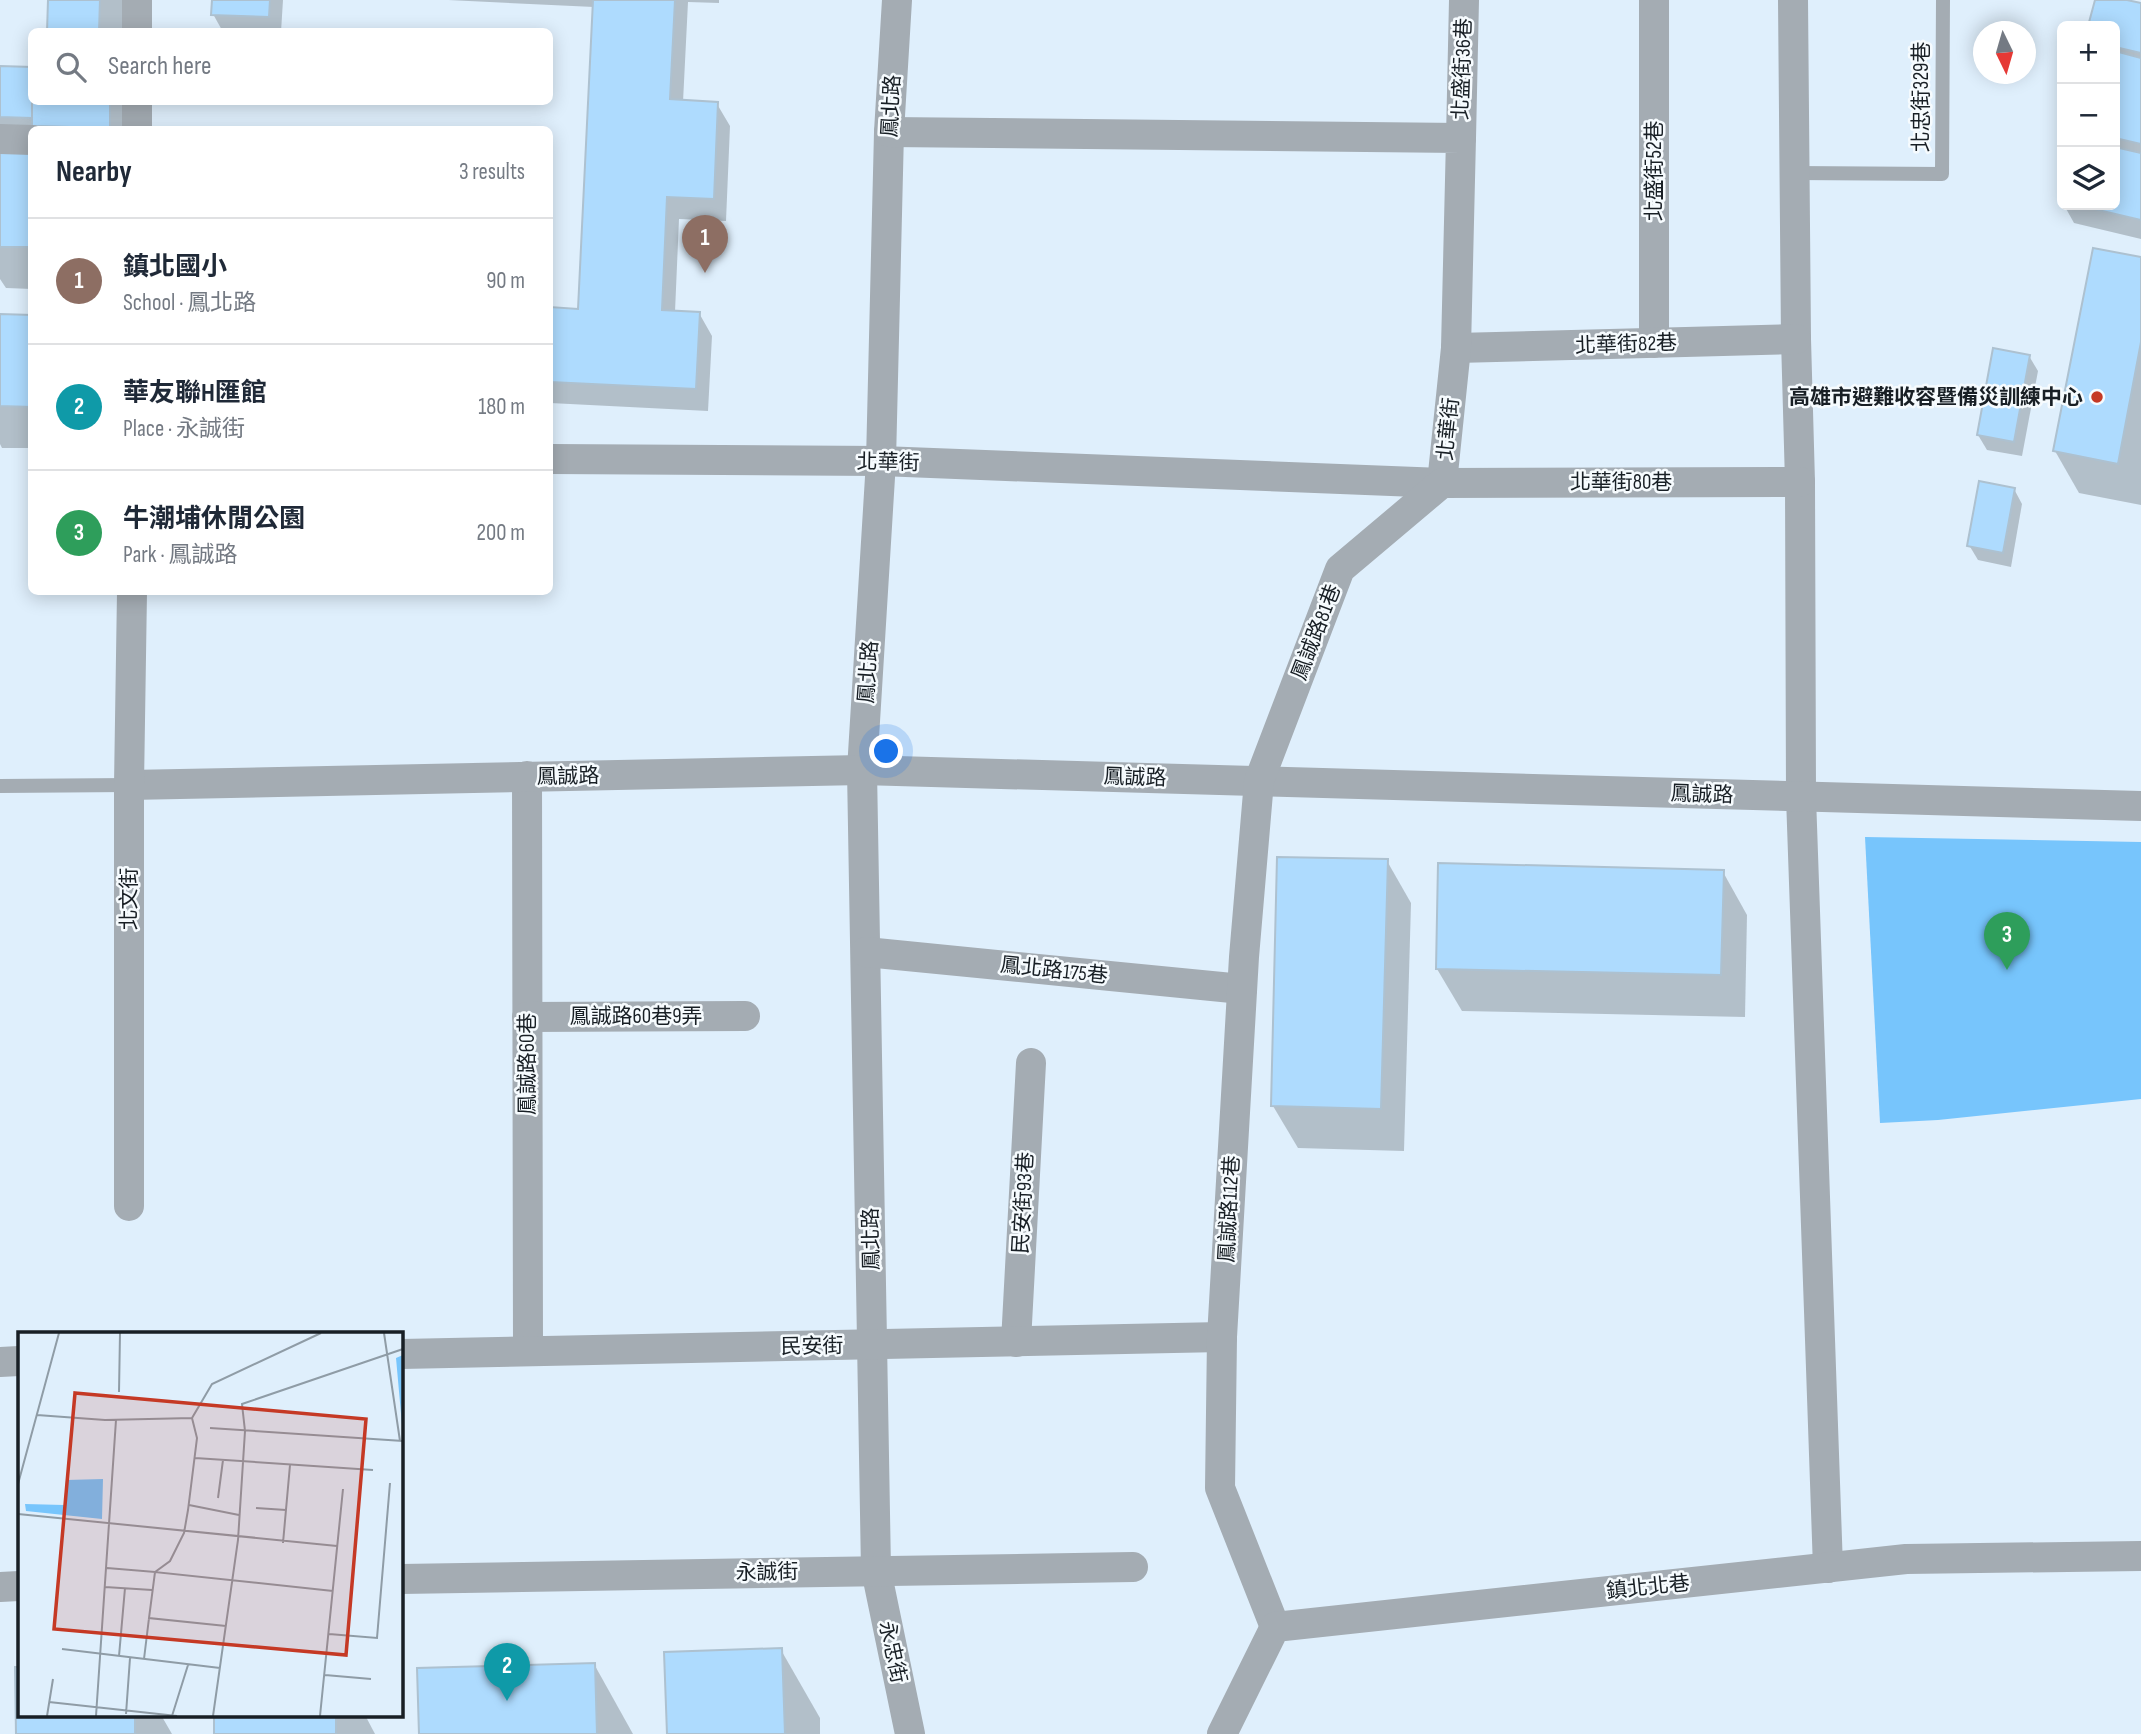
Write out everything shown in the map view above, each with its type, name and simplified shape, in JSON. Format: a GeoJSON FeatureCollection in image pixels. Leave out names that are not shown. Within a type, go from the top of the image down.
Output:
{"type":"FeatureCollection","features":[{"type":"Feature","properties":{"kind":"street"},"geometry":{"type":"LineString","coordinates":[[137,0],[137,28]]}},
{"type":"Feature","properties":{"kind":"street","name":"鳳北路"},"geometry":{"type":"LineString","coordinates":[[876,1570],[862,770],[881,461],[889,132],[897,0]]}},
{"type":"Feature","properties":{"kind":"street","name":"北盛街36巷"},"geometry":{"type":"LineString","coordinates":[[1461,138],[1464,0]]}},
{"type":"Feature","properties":{"kind":"street","name":"北盛街52巷"},"geometry":{"type":"LineString","coordinates":[[1654,0],[1654,343]]}},
{"type":"Feature","properties":{"kind":"street"},"geometry":{"type":"LineString","coordinates":[[1793,0],[1800,482],[1801,797],[1828,1568]]}},
{"type":"Feature","properties":{"kind":"street"},"geometry":{"type":"LineString","coordinates":[[137,105],[137,126]]}},
{"type":"Feature","properties":{"kind":"street"},"geometry":{"type":"LineString","coordinates":[[889,132],[1461,138]]}},
{"type":"Feature","properties":{"kind":"street","name":"北華街"},"geometry":{"type":"LineString","coordinates":[[553,459],[881,461],[1442,482],[1456,348],[1461,138]]}},
{"type":"Feature","properties":{"kind":"street"},"geometry":{"type":"LineString","coordinates":[[0,139],[28,140]]}},
{"type":"Feature","properties":{"kind":"street","name":"北華街82巷"},"geometry":{"type":"LineString","coordinates":[[1456,348],[1796,339]]}},
{"type":"Feature","properties":{"kind":"street","name":"北華街80巷"},"geometry":{"type":"LineString","coordinates":[[1442,482],[1800,482]]}},
{"type":"Feature","properties":{"kind":"street","name":"鳳誠路81巷"},"geometry":{"type":"LineString","coordinates":[[1259,781],[1339,569],[1442,482]]}},
{"type":"Feature","properties":{"kind":"street","name":"北文街"},"geometry":{"type":"LineString","coordinates":[[129,1206],[132,595]]}},
{"type":"Feature","properties":{"kind":"street","name":"鳳誠路"},"geometry":{"type":"LineString","coordinates":[[129,785],[862,770],[2141,806]]}},
{"type":"Feature","properties":{"kind":"street","name":"鳳誠路60巷"},"geometry":{"type":"LineString","coordinates":[[527,776],[528,1351]]}},
{"type":"Feature","properties":{"kind":"street","name":"鳳誠路112巷"},"geometry":{"type":"LineString","coordinates":[[1259,781],[1242,989],[1222,1338],[1220,1488],[1275,1628]]}},
{"type":"Feature","properties":{"kind":"street","name":"鳳北路175巷"},"geometry":{"type":"LineString","coordinates":[[866,952],[1242,989]]}},
{"type":"Feature","properties":{"kind":"street","name":"鳳誠路60巷9弄"},"geometry":{"type":"LineString","coordinates":[[527,1017],[745,1016]]}},
{"type":"Feature","properties":{"kind":"street","name":"民安街93巷"},"geometry":{"type":"LineString","coordinates":[[1016,1342],[1031,1063]]}},
{"type":"Feature","properties":{"kind":"street","name":"民安街"},"geometry":{"type":"LineString","coordinates":[[402,1354],[1222,1338]]}},
{"type":"Feature","properties":{"kind":"street"},"geometry":{"type":"LineString","coordinates":[[0,1362],[18,1361]]}},
{"type":"Feature","properties":{"kind":"street","name":"鎮北北巷"},"geometry":{"type":"LineString","coordinates":[[1275,1628],[1906,1559],[2141,1556]]}},
{"type":"Feature","properties":{"kind":"street","name":"永誠街"},"geometry":{"type":"LineString","coordinates":[[402,1579],[1133,1567]]}},
{"type":"Feature","properties":{"kind":"street","name":"永忠街"},"geometry":{"type":"LineString","coordinates":[[876,1570],[910,1734]]}},
{"type":"Feature","properties":{"kind":"street"},"geometry":{"type":"LineString","coordinates":[[0,1587],[18,1586]]}},
{"type":"Feature","properties":{"kind":"street"},"geometry":{"type":"LineString","coordinates":[[1222,1734],[1275,1628]]}},
{"type":"Feature","properties":{"kind":"lane","name":"北忠街329巷"},"geometry":{"type":"LineString","coordinates":[[1795,173],[1942,174],[1943,0]]}},
{"type":"Feature","properties":{"kind":"lane"},"geometry":{"type":"LineString","coordinates":[[0,786],[129,785]]}},
{"type":"Feature","properties":{"kind":"shaded area"},"geometry":{"type":"Polygon","coordinates":[[[1865,837],[2141,842],[2141,1099],[1938,1120],[1880,1123],[1865,837]]]}},
{"type":"Feature","properties":{"kind":"building"},"geometry":{"type":"Polygon","coordinates":[[[48,0],[100,0],[99,28],[47,28],[48,0]]]}},
{"type":"Feature","properties":{"kind":"building"},"geometry":{"type":"Polygon","coordinates":[[[212,0],[270,0],[269,17],[211,15],[212,0]]]}},
{"type":"Feature","properties":{"kind":"building"},"geometry":{"type":"Polygon","coordinates":[[[593,0],[675,0],[670,99],[718,102],[714,199],[667,197],[662,310],[700,312],[696,389],[553,382],[553,307],[578,309],[593,0]]]}},
{"type":"Feature","properties":{"kind":"building"},"geometry":{"type":"Polygon","coordinates":[[[2095,0],[2141,3],[2141,53],[2120,48],[2120,21],[2089,21],[2095,0]]]}},
{"type":"Feature","properties":{"kind":"building"},"geometry":{"type":"Polygon","coordinates":[[[2120,52],[2141,58],[2141,144],[2120,139],[2120,52]]]}},
{"type":"Feature","properties":{"kind":"building"},"geometry":{"type":"Polygon","coordinates":[[[0,66],[28,67],[28,105],[32,105],[32,118],[0,117],[0,66]]]}},
{"type":"Feature","properties":{"kind":"building"},"geometry":{"type":"Polygon","coordinates":[[[32,105],[110,105],[110,126],[32,126],[32,105]]]}},
{"type":"Feature","properties":{"kind":"building"},"geometry":{"type":"Polygon","coordinates":[[[2120,148],[2141,153],[2141,220],[2098,210],[2120,210],[2120,148]]]}},
{"type":"Feature","properties":{"kind":"building"},"geometry":{"type":"Polygon","coordinates":[[[0,149],[28,150],[28,247],[0,247],[0,149]]]}},
{"type":"Feature","properties":{"kind":"building","name":"高雄市避難收容暨備災訓練中心"},"geometry":{"type":"Polygon","coordinates":[[[2093,248],[2141,257],[2141,342],[2118,464],[2053,451],[2093,248]]]}},
{"type":"Feature","properties":{"kind":"building"},"geometry":{"type":"Polygon","coordinates":[[[0,314],[28,315],[28,407],[0,406],[0,314]]]}},
{"type":"Feature","properties":{"kind":"building"},"geometry":{"type":"Polygon","coordinates":[[[1993,348],[2030,355],[2014,442],[1977,435],[1993,348]]]}},
{"type":"Feature","properties":{"kind":"building"},"geometry":{"type":"Polygon","coordinates":[[[1979,481],[2015,488],[2003,553],[1967,546],[1979,481]]]}},
{"type":"Feature","properties":{"kind":"building"},"geometry":{"type":"Polygon","coordinates":[[[1277,857],[1388,859],[1381,1109],[1271,1106],[1277,857]]]}},
{"type":"Feature","properties":{"kind":"building"},"geometry":{"type":"Polygon","coordinates":[[[1438,863],[1724,870],[1721,975],[1436,969],[1438,863]]]}},
{"type":"Feature","properties":{"kind":"building"},"geometry":{"type":"Polygon","coordinates":[[[782,1648],[785,1734],[667,1734],[664,1652],[782,1648]]]}},
{"type":"Feature","properties":{"kind":"building"},"geometry":{"type":"Polygon","coordinates":[[[595,1663],[597,1734],[419,1734],[417,1668],[595,1663]]]}},
{"type":"Feature","properties":{"kind":"building"},"geometry":{"type":"Polygon","coordinates":[[[15,1667],[18,1667],[18,1716],[135,1716],[135,1734],[16,1734],[15,1667]]]}},
{"type":"Feature","properties":{"kind":"building"},"geometry":{"type":"Polygon","coordinates":[[[214,1716],[336,1716],[336,1734],[214,1734],[214,1716]]]}},
{"type":"Feature","properties":{"kind":"place","name":"鎮北國小"},"geometry":{"type":"Point","coordinates":[705,273]}},
{"type":"Feature","properties":{"kind":"place","name":"高雄市避難收容暨備災訓練中心"},"geometry":{"type":"Point","coordinates":[2097,397]}},
{"type":"Feature","properties":{"kind":"place","name":"牛潮埔休閒公園"},"geometry":{"type":"Point","coordinates":[2007,970]}},
{"type":"Feature","properties":{"kind":"place","name":"華友聯H匯館"},"geometry":{"type":"Point","coordinates":[507,1701]}}]}
